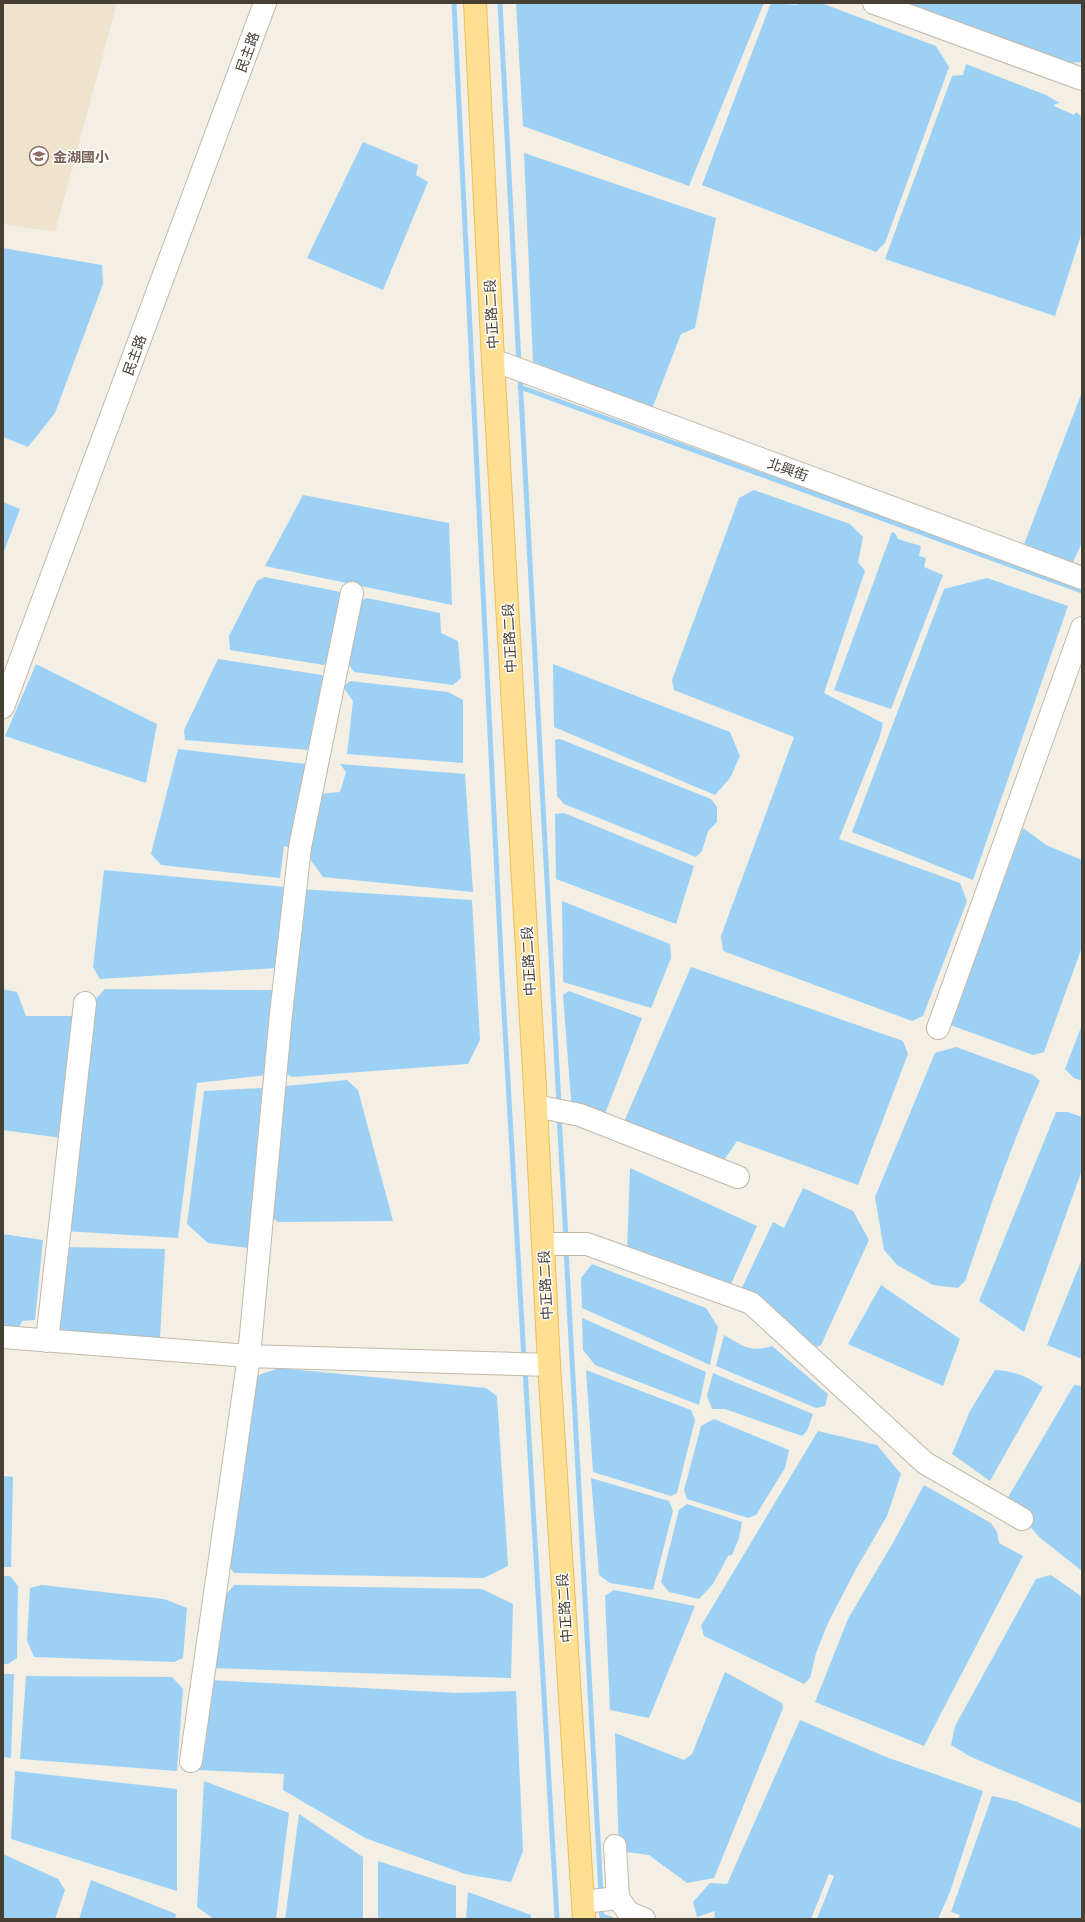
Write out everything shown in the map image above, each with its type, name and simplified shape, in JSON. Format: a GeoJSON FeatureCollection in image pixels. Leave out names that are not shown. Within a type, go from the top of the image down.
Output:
{"type":"FeatureCollection","features":[{"type":"Feature","properties":{"kind":"main road","name":"中正路二段"},"geometry":{"type":"LineString","coordinates":[[475,3],[493,360],[536,1106],[549,1365],[583,1910]]}},
{"type":"Feature","properties":{"kind":"street","name":"民主路"},"geometry":{"type":"LineString","coordinates":[[3,707],[264,3]]}},
{"type":"Feature","properties":{"kind":"street"},"geometry":{"type":"LineString","coordinates":[[874,3],[1082,79]]}},
{"type":"Feature","properties":{"kind":"street","name":"北興街"},"geometry":{"type":"LineString","coordinates":[[493,360],[1082,578]]}},
{"type":"Feature","properties":{"kind":"street"},"geometry":{"type":"LineString","coordinates":[[191,1761],[249,1356],[281,1022],[300,847],[352,592]]}},
{"type":"Feature","properties":{"kind":"street"},"geometry":{"type":"LineString","coordinates":[[938,1028],[1082,628]]}},
{"type":"Feature","properties":{"kind":"street"},"geometry":{"type":"LineString","coordinates":[[47,1341],[85,1003]]}},
{"type":"Feature","properties":{"kind":"street"},"geometry":{"type":"LineString","coordinates":[[536,1106],[580,1115],[738,1177]]}},
{"type":"Feature","properties":{"kind":"street"},"geometry":{"type":"LineString","coordinates":[[543,1244],[587,1244],[750,1304],[925,1463],[1022,1519]]}},
{"type":"Feature","properties":{"kind":"street"},"geometry":{"type":"LineString","coordinates":[[3,1338],[249,1356],[549,1365]]}},
{"type":"Feature","properties":{"kind":"street"},"geometry":{"type":"LineString","coordinates":[[615,1846],[618,1898],[629,1914],[644,1919]]}},
{"type":"Feature","properties":{"kind":"street"},"geometry":{"type":"LineString","coordinates":[[583,1910],[618,1898]]}},
{"type":"Feature","properties":{"kind":"shaded area","name":"金湖國小"},"geometry":{"type":"Polygon","coordinates":[[[3,3],[117,3],[55,232],[3,224],[3,3]]]}},
{"type":"Feature","properties":{"kind":"water"},"geometry":{"type":"Polygon","coordinates":[[[516,3],[764,3],[689,186],[523,126],[516,3]]]}},
{"type":"Feature","properties":{"kind":"water"},"geometry":{"type":"Polygon","coordinates":[[[774,3],[797,5],[798,3],[821,3],[936,46],[949,67],[885,243],[876,252],[702,185],[770,5],[774,3]]]}},
{"type":"Feature","properties":{"kind":"water"},"geometry":{"type":"Polygon","coordinates":[[[909,3],[1082,3],[1082,62],[1067,63],[903,17],[909,3]]]}},
{"type":"Feature","properties":{"kind":"water"},"geometry":{"type":"Polygon","coordinates":[[[966,64],[1046,95],[1060,103],[1055,104],[1054,106],[1074,115],[1076,112],[1082,117],[1082,232],[1055,316],[885,259],[952,76],[963,75],[966,64]]]}},
{"type":"Feature","properties":{"kind":"water"},"geometry":{"type":"Polygon","coordinates":[[[363,142],[418,165],[416,175],[428,182],[383,290],[307,258],[363,142]]]}},
{"type":"Feature","properties":{"kind":"water"},"geometry":{"type":"Polygon","coordinates":[[[524,153],[716,218],[695,328],[681,334],[652,409],[533,362],[524,153]]]}},
{"type":"Feature","properties":{"kind":"water"},"geometry":{"type":"Polygon","coordinates":[[[3,248],[102,265],[103,284],[55,413],[28,447],[3,437],[3,248]]]}},
{"type":"Feature","properties":{"kind":"water"},"geometry":{"type":"Polygon","coordinates":[[[1082,392],[1082,543],[1072,564],[1023,547],[1082,392]]]}},
{"type":"Feature","properties":{"kind":"water"},"geometry":{"type":"Polygon","coordinates":[[[754,490],[850,524],[863,537],[858,562],[865,571],[824,693],[883,723],[880,736],[839,839],[960,883],[967,901],[923,1016],[912,1021],[723,951],[721,936],[794,737],[674,690],[672,680],[739,498],[754,490]]]}},
{"type":"Feature","properties":{"kind":"water"},"geometry":{"type":"Polygon","coordinates":[[[303,495],[449,523],[452,605],[265,566],[303,495]]]}},
{"type":"Feature","properties":{"kind":"water"},"geometry":{"type":"Polygon","coordinates":[[[3,502],[20,509],[3,554],[3,502]]]}},
{"type":"Feature","properties":{"kind":"water"},"geometry":{"type":"Polygon","coordinates":[[[892,532],[895,533],[898,539],[921,546],[919,556],[926,558],[924,567],[943,575],[891,709],[834,690],[892,532]]]}},
{"type":"Feature","properties":{"kind":"water"},"geometry":{"type":"Polygon","coordinates":[[[265,577],[341,592],[332,655],[324,665],[230,650],[229,636],[257,581],[265,577]]]}},
{"type":"Feature","properties":{"kind":"water"},"geometry":{"type":"Polygon","coordinates":[[[987,578],[1068,606],[973,880],[852,832],[944,589],[987,578]]]}},
{"type":"Feature","properties":{"kind":"water"},"geometry":{"type":"Polygon","coordinates":[[[367,598],[440,613],[441,633],[458,641],[461,678],[453,685],[354,672],[347,662],[359,602],[367,598]]]}},
{"type":"Feature","properties":{"kind":"water"},"geometry":{"type":"Polygon","coordinates":[[[218,659],[322,675],[326,684],[309,750],[185,740],[184,730],[218,659]]]}},
{"type":"Feature","properties":{"kind":"water"},"geometry":{"type":"Polygon","coordinates":[[[36,664],[157,724],[146,783],[5,736],[36,664]]]}},
{"type":"Feature","properties":{"kind":"water"},"geometry":{"type":"Polygon","coordinates":[[[553,664],[730,732],[740,756],[730,778],[715,795],[554,727],[553,664]]]}},
{"type":"Feature","properties":{"kind":"water"},"geometry":{"type":"Polygon","coordinates":[[[350,681],[448,692],[463,700],[463,763],[347,754],[353,701],[343,687],[350,681]]]}},
{"type":"Feature","properties":{"kind":"water"},"geometry":{"type":"Polygon","coordinates":[[[560,739],[711,799],[717,807],[717,822],[708,831],[702,851],[696,857],[564,804],[557,796],[555,740],[560,739]]]}},
{"type":"Feature","properties":{"kind":"water"},"geometry":{"type":"Polygon","coordinates":[[[178,749],[306,764],[294,849],[284,846],[280,878],[161,865],[151,854],[178,749]]]}},
{"type":"Feature","properties":{"kind":"water"},"geometry":{"type":"Polygon","coordinates":[[[340,764],[465,774],[473,892],[323,877],[309,858],[318,794],[340,792],[346,772],[340,764]]]}},
{"type":"Feature","properties":{"kind":"water"},"geometry":{"type":"Polygon","coordinates":[[[564,813],[694,866],[676,924],[556,879],[555,814],[564,813]]]}},
{"type":"Feature","properties":{"kind":"water"},"geometry":{"type":"Polygon","coordinates":[[[1023,828],[1046,845],[1082,860],[1082,947],[1044,1052],[1033,1055],[950,1025],[1023,828]]]}},
{"type":"Feature","properties":{"kind":"water"},"geometry":{"type":"Polygon","coordinates":[[[104,870],[285,887],[277,968],[100,979],[93,967],[104,870]]]}},
{"type":"Feature","properties":{"kind":"water"},"geometry":{"type":"Polygon","coordinates":[[[300,889],[472,900],[480,1040],[468,1064],[292,1077],[284,1072],[300,889]]]}},
{"type":"Feature","properties":{"kind":"water"},"geometry":{"type":"Polygon","coordinates":[[[562,901],[670,944],[671,958],[651,1008],[563,982],[562,901]]]}},
{"type":"Feature","properties":{"kind":"water"},"geometry":{"type":"Polygon","coordinates":[[[691,967],[903,1041],[908,1054],[858,1185],[737,1141],[714,1175],[620,1131],[691,967]]]}},
{"type":"Feature","properties":{"kind":"water"},"geometry":{"type":"Polygon","coordinates":[[[3,989],[17,992],[26,1016],[73,1016],[61,1138],[3,1130],[3,989]]]}},
{"type":"Feature","properties":{"kind":"water"},"geometry":{"type":"Polygon","coordinates":[[[105,989],[272,990],[267,1075],[197,1083],[178,1238],[64,1231],[88,1007],[105,989]]]}},
{"type":"Feature","properties":{"kind":"water"},"geometry":{"type":"Polygon","coordinates":[[[569,991],[642,1018],[603,1119],[573,1106],[571,1100],[563,995],[569,991]]]}},
{"type":"Feature","properties":{"kind":"water"},"geometry":{"type":"Polygon","coordinates":[[[1082,1025],[1082,1081],[1074,1078],[1065,1069],[1082,1025]]]}},
{"type":"Feature","properties":{"kind":"water"},"geometry":{"type":"Polygon","coordinates":[[[956,1047],[1033,1075],[1040,1081],[1009,1155],[965,1281],[958,1288],[933,1285],[897,1265],[884,1250],[875,1197],[935,1053],[956,1047]]]}},
{"type":"Feature","properties":{"kind":"water"},"geometry":{"type":"Polygon","coordinates":[[[347,1080],[358,1090],[393,1221],[278,1222],[269,1215],[280,1096],[286,1086],[347,1080]]]}},
{"type":"Feature","properties":{"kind":"water"},"geometry":{"type":"Polygon","coordinates":[[[262,1088],[248,1248],[208,1243],[187,1224],[204,1091],[262,1088]]]}},
{"type":"Feature","properties":{"kind":"water"},"geometry":{"type":"Polygon","coordinates":[[[1056,1112],[1068,1112],[1082,1117],[1082,1170],[1024,1332],[979,1301],[1056,1112]]]}},
{"type":"Feature","properties":{"kind":"water"},"geometry":{"type":"Polygon","coordinates":[[[630,1168],[757,1226],[728,1291],[627,1253],[630,1168]]]}},
{"type":"Feature","properties":{"kind":"water"},"geometry":{"type":"Polygon","coordinates":[[[803,1188],[853,1211],[869,1240],[821,1345],[810,1350],[738,1296],[773,1222],[784,1228],[803,1188]]]}},
{"type":"Feature","properties":{"kind":"water"},"geometry":{"type":"Polygon","coordinates":[[[3,1234],[43,1240],[35,1320],[22,1321],[17,1332],[3,1331],[3,1234]]]}},
{"type":"Feature","properties":{"kind":"water"},"geometry":{"type":"Polygon","coordinates":[[[65,1247],[165,1249],[160,1338],[53,1336],[65,1247]]]}},
{"type":"Feature","properties":{"kind":"water"},"geometry":{"type":"Polygon","coordinates":[[[1082,1259],[1082,1359],[1047,1345],[1082,1259]]]}},
{"type":"Feature","properties":{"kind":"water"},"geometry":{"type":"Polygon","coordinates":[[[592,1264],[706,1308],[718,1327],[710,1365],[582,1308],[581,1278],[592,1264]]]}},
{"type":"Feature","properties":{"kind":"water"},"geometry":{"type":"Polygon","coordinates":[[[881,1285],[960,1339],[943,1386],[848,1344],[881,1285]]]}},
{"type":"Feature","properties":{"kind":"water"},"geometry":{"type":"Polygon","coordinates":[[[582,1318],[706,1372],[699,1405],[595,1365],[583,1350],[582,1318]]]}},
{"type":"Feature","properties":{"kind":"water"},"geometry":{"type":"Polygon","coordinates":[[[724,1335],[747,1347],[758,1349],[772,1346],[828,1394],[825,1406],[816,1408],[716,1366],[724,1335]]]}},
{"type":"Feature","properties":{"kind":"water"},"geometry":{"type":"Polygon","coordinates":[[[279,1368],[486,1388],[497,1396],[508,1566],[484,1578],[234,1573],[224,1559],[253,1377],[279,1368]]]}},
{"type":"Feature","properties":{"kind":"water"},"geometry":{"type":"Polygon","coordinates":[[[586,1370],[691,1410],[695,1420],[677,1493],[671,1496],[593,1472],[586,1370]]]}},
{"type":"Feature","properties":{"kind":"water"},"geometry":{"type":"Polygon","coordinates":[[[995,1370],[1020,1375],[1043,1387],[990,1481],[952,1454],[970,1411],[995,1370]]]}},
{"type":"Feature","properties":{"kind":"water"},"geometry":{"type":"Polygon","coordinates":[[[713,1373],[813,1414],[807,1431],[802,1436],[725,1409],[712,1409],[707,1396],[713,1373]]]}},
{"type":"Feature","properties":{"kind":"water"},"geometry":{"type":"Polygon","coordinates":[[[1074,1385],[1082,1386],[1082,1571],[1039,1537],[1007,1499],[1074,1385]]]}},
{"type":"Feature","properties":{"kind":"water"},"geometry":{"type":"Polygon","coordinates":[[[714,1419],[789,1450],[785,1468],[756,1515],[748,1518],[687,1499],[684,1490],[701,1426],[714,1419]]]}},
{"type":"Feature","properties":{"kind":"water"},"geometry":{"type":"Polygon","coordinates":[[[818,1431],[877,1445],[901,1474],[887,1516],[856,1569],[828,1623],[816,1653],[810,1678],[804,1684],[704,1636],[701,1626],[818,1431]]]}},
{"type":"Feature","properties":{"kind":"water"},"geometry":{"type":"Polygon","coordinates":[[[3,1476],[13,1477],[11,1567],[3,1567],[3,1476]]]}},
{"type":"Feature","properties":{"kind":"water"},"geometry":{"type":"Polygon","coordinates":[[[591,1478],[669,1501],[673,1511],[653,1590],[610,1583],[599,1575],[591,1478]]]}},
{"type":"Feature","properties":{"kind":"water"},"geometry":{"type":"Polygon","coordinates":[[[924,1485],[991,1523],[997,1532],[999,1543],[1023,1556],[924,1746],[815,1702],[848,1619],[894,1541],[924,1485]]]}},
{"type":"Feature","properties":{"kind":"water"},"geometry":{"type":"Polygon","coordinates":[[[687,1504],[742,1522],[739,1538],[732,1555],[728,1556],[713,1584],[699,1599],[669,1592],[661,1582],[679,1510],[687,1504]]]}},
{"type":"Feature","properties":{"kind":"water"},"geometry":{"type":"Polygon","coordinates":[[[1051,1575],[1082,1597],[1082,1804],[971,1757],[951,1745],[955,1726],[1036,1579],[1051,1575]]]}},
{"type":"Feature","properties":{"kind":"water"},"geometry":{"type":"Polygon","coordinates":[[[3,1576],[10,1576],[18,1586],[17,1658],[8,1664],[3,1664],[3,1576]]]}},
{"type":"Feature","properties":{"kind":"water"},"geometry":{"type":"Polygon","coordinates":[[[42,1585],[164,1599],[187,1608],[183,1658],[174,1662],[34,1657],[27,1641],[30,1588],[42,1585]]]}},
{"type":"Feature","properties":{"kind":"water"},"geometry":{"type":"Polygon","coordinates":[[[234,1585],[482,1589],[513,1604],[511,1678],[213,1668],[224,1597],[234,1585]]]}},
{"type":"Feature","properties":{"kind":"water"},"geometry":{"type":"Polygon","coordinates":[[[614,1590],[695,1606],[649,1718],[610,1710],[605,1596],[614,1590]]]}},
{"type":"Feature","properties":{"kind":"water"},"geometry":{"type":"Polygon","coordinates":[[[725,1672],[782,1703],[783,1708],[714,1878],[687,1883],[649,1855],[619,1851],[615,1733],[684,1760],[692,1754],[725,1672]]]}},
{"type":"Feature","properties":{"kind":"water"},"geometry":{"type":"Polygon","coordinates":[[[3,1674],[14,1674],[11,1758],[3,1757],[3,1674]]]}},
{"type":"Feature","properties":{"kind":"water"},"geometry":{"type":"Polygon","coordinates":[[[26,1676],[172,1677],[183,1689],[177,1771],[20,1759],[26,1676]]]}},
{"type":"Feature","properties":{"kind":"water"},"geometry":{"type":"Polygon","coordinates":[[[209,1680],[458,1693],[516,1691],[523,1851],[511,1882],[465,1874],[365,1838],[283,1790],[284,1774],[198,1770],[209,1680]]]}},
{"type":"Feature","properties":{"kind":"water"},"geometry":{"type":"Polygon","coordinates":[[[800,1720],[886,1757],[983,1791],[950,1892],[938,1919],[817,1919],[834,1876],[829,1874],[811,1919],[714,1919],[715,1911],[697,1917],[693,1902],[710,1883],[727,1884],[800,1720]]]}},
{"type":"Feature","properties":{"kind":"water"},"geometry":{"type":"Polygon","coordinates":[[[15,1771],[177,1789],[177,1891],[11,1839],[15,1771]]]}},
{"type":"Feature","properties":{"kind":"water"},"geometry":{"type":"Polygon","coordinates":[[[204,1781],[289,1813],[276,1919],[214,1919],[197,1907],[204,1781]]]}},
{"type":"Feature","properties":{"kind":"water"},"geometry":{"type":"Polygon","coordinates":[[[992,1796],[1015,1801],[1082,1829],[1082,1919],[958,1919],[960,1915],[951,1912],[992,1796]]]}},
{"type":"Feature","properties":{"kind":"water"},"geometry":{"type":"Polygon","coordinates":[[[299,1814],[363,1857],[363,1919],[285,1919],[299,1814]]]}},
{"type":"Feature","properties":{"kind":"water"},"geometry":{"type":"Polygon","coordinates":[[[3,1854],[58,1879],[65,1890],[55,1919],[3,1919],[3,1854]]]}},
{"type":"Feature","properties":{"kind":"water"},"geometry":{"type":"Polygon","coordinates":[[[378,1861],[456,1886],[456,1919],[378,1919],[378,1861]]]}},
{"type":"Feature","properties":{"kind":"water"},"geometry":{"type":"Polygon","coordinates":[[[91,1880],[176,1914],[175,1919],[79,1919],[91,1880]]]}},
{"type":"Feature","properties":{"kind":"water"},"geometry":{"type":"Polygon","coordinates":[[[468,1892],[531,1915],[531,1919],[466,1919],[468,1892]]]}},
{"type":"Feature","properties":{"kind":"waterway"},"geometry":{"type":"LineString","coordinates":[[454,3],[502,977],[524,1359]]}},
{"type":"Feature","properties":{"kind":"waterway"},"geometry":{"type":"LineString","coordinates":[[500,3],[519,364]]}},
{"type":"Feature","properties":{"kind":"waterway"},"geometry":{"type":"LineString","coordinates":[[520,376],[559,1105]]}},
{"type":"Feature","properties":{"kind":"waterway"},"geometry":{"type":"LineString","coordinates":[[520,387],[1082,591]]}},
{"type":"Feature","properties":{"kind":"waterway"},"geometry":{"type":"LineString","coordinates":[[559,1115],[566,1239]]}},
{"type":"Feature","properties":{"kind":"waterway"},"geometry":{"type":"LineString","coordinates":[[566,1249],[601,1894]]}},
{"type":"Feature","properties":{"kind":"waterway"},"geometry":{"type":"LineString","coordinates":[[525,1369],[557,1919]]}},
{"type":"Feature","properties":{"kind":"waterway"},"geometry":{"type":"LineString","coordinates":[[601,1904],[602,1919]]}},
{"type":"Feature","properties":{"kind":"waterway"},"geometry":{"type":"LineString","coordinates":[[602,1916],[611,1919]]}},
{"type":"Feature","properties":{"kind":"place","name":"金湖國小"},"geometry":{"type":"Point","coordinates":[39,156]}}]}
